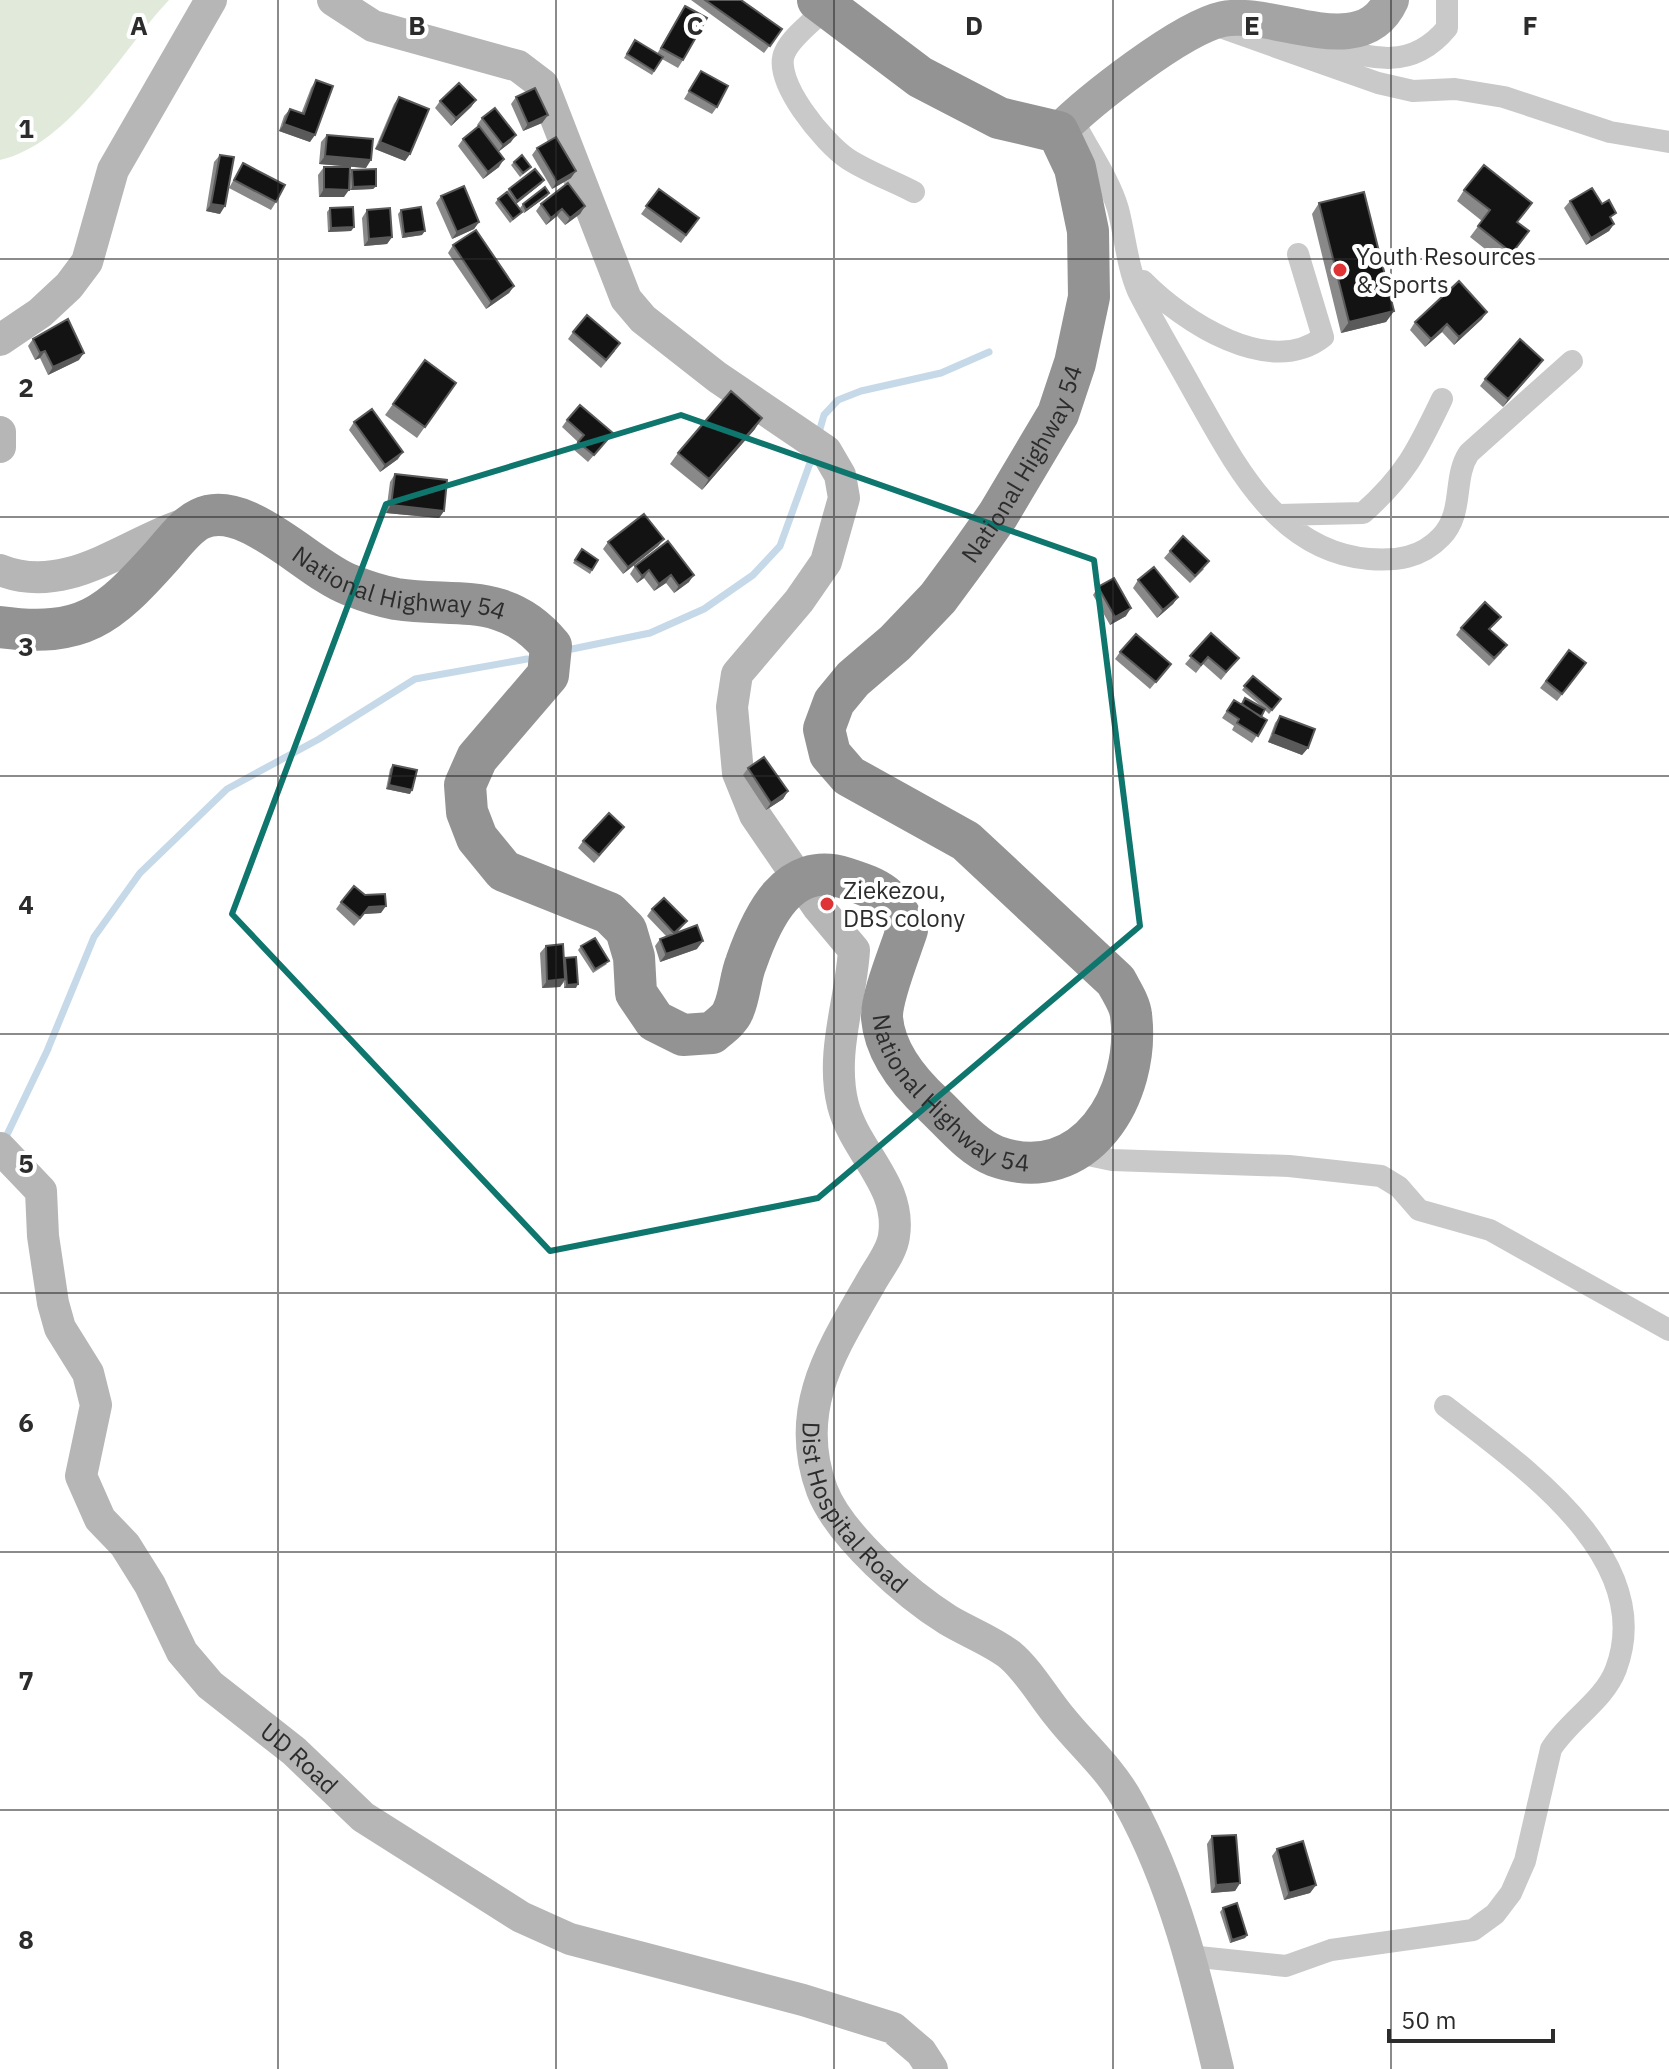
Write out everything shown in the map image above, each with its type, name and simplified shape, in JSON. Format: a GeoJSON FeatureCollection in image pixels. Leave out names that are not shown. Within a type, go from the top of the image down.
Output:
{"type":"FeatureCollection","features":[{"type":"Feature","properties":{"kind":"highway"},"geometry":{"type":"LineString","coordinates":[[823,4],[920,77],[999,118],[1065,125]]}},
{"type":"Feature","properties":{"kind":"highway","name":"National Highway 54"},"geometry":{"type":"LineString","coordinates":[[200,519],[225,515],[245,521],[339,581],[368,592],[397,599],[477,603],[534,624],[551,646],[548,675],[477,758],[465,785],[467,812],[477,838],[504,871],[609,913],[626,930],[634,957],[636,993],[655,1021],[683,1035],[712,1033],[733,1013],[745,964],[770,908],[801,877],[827,873],[870,886],[892,899],[907,930],[882,1015],[889,1049],[917,1089],[994,1155],[1035,1163],[1074,1152],[1104,1128],[1123,1090],[1131,1053],[1131,1012],[1116,981],[966,841],[849,776],[830,754],[824,729],[834,702],[853,679],[895,643],[953,577],[998,515],[1058,414],[1075,363],[1089,297],[1088,231],[1065,125]]}},
{"type":"Feature","properties":{"kind":"highway"},"geometry":{"type":"LineString","coordinates":[[0,627],[44,631],[104,615],[200,519]]}},
{"type":"Feature","properties":{"kind":"main road"},"geometry":{"type":"LineString","coordinates":[[1065,125],[1164,50],[1223,19],[1247,19],[1350,33],[1371,23],[1391,0]]}},
{"type":"Feature","properties":{"kind":"street"},"geometry":{"type":"LineString","coordinates":[[0,340],[40,313],[69,286],[87,262],[113,170],[211,0]]}},
{"type":"Feature","properties":{"kind":"street","name":"Dist Hospital Road"},"geometry":{"type":"LineString","coordinates":[[333,0],[373,26],[518,66],[533,75],[543,85],[626,299],[643,319],[717,377],[826,451],[840,475],[844,498],[826,562],[799,601],[749,656],[737,674],[733,689],[738,773],[755,815],[801,877],[818,907],[854,950],[839,1062],[842,1104],[854,1135],[889,1191],[896,1215],[894,1240],[831,1352],[815,1393],[811,1426],[814,1458],[823,1493],[889,1578],[947,1619],[1011,1656],[1063,1721],[1097,1755],[1135,1814],[1189,1956],[1218,2069]]}},
{"type":"Feature","properties":{"kind":"street"},"geometry":{"type":"LineString","coordinates":[[1247,19],[1321,43],[1393,58],[1423,52],[1435,42],[1447,28],[1447,0]]}},
{"type":"Feature","properties":{"kind":"street"},"geometry":{"type":"LineString","coordinates":[[823,4],[785,51],[781,66],[785,82],[820,133],[847,158],[914,192]]}},
{"type":"Feature","properties":{"kind":"street"},"geometry":{"type":"LineString","coordinates":[[1210,24],[1378,83],[1413,91],[1455,89],[1504,97],[1610,132],[1669,142]]}},
{"type":"Feature","properties":{"kind":"street"},"geometry":{"type":"LineString","coordinates":[[1065,125],[1117,205],[1138,290],[1239,470],[1263,502],[1321,547],[1344,557],[1393,561],[1413,557],[1442,537],[1457,507],[1461,464],[1469,453],[1572,361]]}},
{"type":"Feature","properties":{"kind":"street"},"geometry":{"type":"LineString","coordinates":[[1131,269],[1163,302],[1212,333],[1259,349],[1289,352],[1313,345],[1323,337],[1298,254]]}},
{"type":"Feature","properties":{"kind":"street"},"geometry":{"type":"LineString","coordinates":[[1278,515],[1363,513],[1393,486],[1413,460],[1442,399]]}},
{"type":"Feature","properties":{"kind":"street"},"geometry":{"type":"LineString","coordinates":[[0,432],[0,447]]}},
{"type":"Feature","properties":{"kind":"street"},"geometry":{"type":"LineString","coordinates":[[0,570],[38,578],[87,568],[200,519]]}},
{"type":"Feature","properties":{"kind":"street","name":"UD Road"},"geometry":{"type":"LineString","coordinates":[[0,1148],[41,1191],[43,1236],[53,1303],[60,1328],[93,1387],[96,1405],[81,1476],[88,1496],[100,1519],[125,1545],[150,1585],[182,1652],[210,1685],[294,1751],[363,1817],[521,1917],[570,1939],[789,1996],[893,2028],[921,2052],[932,2069]]}},
{"type":"Feature","properties":{"kind":"street"},"geometry":{"type":"LineString","coordinates":[[1074,1152],[1112,1160],[1289,1166],[1381,1176],[1399,1187],[1419,1210],[1490,1230],[1669,1330]]}},
{"type":"Feature","properties":{"kind":"street"},"geometry":{"type":"LineString","coordinates":[[1189,1956],[1286,1966],[1331,1950],[1473,1930],[1495,1914],[1511,1893],[1525,1861],[1551,1749],[1561,1734],[1603,1691],[1615,1671],[1622,1645],[1622,1621],[1616,1586],[1607,1562],[1588,1534],[1527,1471],[1445,1406]]}},
{"type":"Feature","properties":{"kind":"highlighted area"},"geometry":{"type":"Polygon","coordinates":[[[681,415],[1094,560],[1140,926],[818,1198],[550,1251],[232,914],[386,504],[681,415]]]}},
{"type":"Feature","properties":{"kind":"green space"},"geometry":{"type":"Polygon","coordinates":[[[0,0],[169,0],[72,116],[26,151],[0,160],[0,0]]]}},
{"type":"Feature","properties":{"kind":"building"},"geometry":{"type":"Polygon","coordinates":[[[705,0],[741,0],[782,29],[770,46],[705,0]]]}},
{"type":"Feature","properties":{"kind":"building"},"geometry":{"type":"Polygon","coordinates":[[[685,6],[707,18],[683,60],[661,48],[685,6]]]}},
{"type":"Feature","properties":{"kind":"building"},"geometry":{"type":"Polygon","coordinates":[[[635,40],[663,57],[654,71],[627,54],[635,40]]]}},
{"type":"Feature","properties":{"kind":"building"},"geometry":{"type":"Polygon","coordinates":[[[701,71],[728,86],[717,107],[689,91],[701,71]]]}},
{"type":"Feature","properties":{"kind":"building"},"geometry":{"type":"Polygon","coordinates":[[[316,80],[333,86],[315,135],[284,124],[290,109],[304,114],[316,80]]]}},
{"type":"Feature","properties":{"kind":"building"},"geometry":{"type":"Polygon","coordinates":[[[459,83],[476,100],[456,118],[440,101],[459,83]]]}},
{"type":"Feature","properties":{"kind":"building"},"geometry":{"type":"Polygon","coordinates":[[[535,88],[548,115],[528,124],[516,97],[535,88]]]}},
{"type":"Feature","properties":{"kind":"building"},"geometry":{"type":"Polygon","coordinates":[[[399,97],[429,109],[410,154],[380,142],[399,97]]]}},
{"type":"Feature","properties":{"kind":"building"},"geometry":{"type":"Polygon","coordinates":[[[495,108],[516,135],[503,145],[482,118],[495,108]]]}},
{"type":"Feature","properties":{"kind":"building"},"geometry":{"type":"Polygon","coordinates":[[[479,126],[504,159],[488,172],[463,139],[479,126]]]}},
{"type":"Feature","properties":{"kind":"building"},"geometry":{"type":"Polygon","coordinates":[[[327,135],[373,139],[371,160],[325,156],[327,135]]]}},
{"type":"Feature","properties":{"kind":"building"},"geometry":{"type":"Polygon","coordinates":[[[556,137],[576,171],[557,182],[537,148],[556,137]]]}},
{"type":"Feature","properties":{"kind":"building"},"geometry":{"type":"Polygon","coordinates":[[[220,155],[234,157],[225,206],[211,204],[220,155]]]}},
{"type":"Feature","properties":{"kind":"building"},"geometry":{"type":"Polygon","coordinates":[[[522,155],[531,167],[523,173],[514,162],[522,155]]]}},
{"type":"Feature","properties":{"kind":"building"},"geometry":{"type":"Polygon","coordinates":[[[243,163],[285,185],[276,202],[234,180],[243,163]]]}},
{"type":"Feature","properties":{"kind":"building"},"geometry":{"type":"Polygon","coordinates":[[[1484,165],[1532,203],[1517,222],[1529,231],[1512,253],[1478,226],[1490,210],[1464,190],[1484,165]]]}},
{"type":"Feature","properties":{"kind":"building"},"geometry":{"type":"Polygon","coordinates":[[[324,167],[350,167],[349,190],[324,189],[324,167]]]}},
{"type":"Feature","properties":{"kind":"building"},"geometry":{"type":"Polygon","coordinates":[[[376,169],[376,186],[353,187],[352,170],[376,169]]]}},
{"type":"Feature","properties":{"kind":"building"},"geometry":{"type":"Polygon","coordinates":[[[535,169],[544,180],[517,201],[509,189],[535,169]]]}},
{"type":"Feature","properties":{"kind":"building"},"geometry":{"type":"Polygon","coordinates":[[[568,183],[585,206],[570,218],[562,209],[551,218],[541,204],[568,183]]]}},
{"type":"Feature","properties":{"kind":"building"},"geometry":{"type":"Polygon","coordinates":[[[464,186],[479,222],[457,232],[441,196],[464,186]]]}},
{"type":"Feature","properties":{"kind":"building"},"geometry":{"type":"Polygon","coordinates":[[[545,187],[549,193],[526,210],[523,204],[545,187]]]}},
{"type":"Feature","properties":{"kind":"building"},"geometry":{"type":"Polygon","coordinates":[[[1592,188],[1602,204],[1609,200],[1616,213],[1610,217],[1614,224],[1591,238],[1570,201],[1592,188]]]}},
{"type":"Feature","properties":{"kind":"building"},"geometry":{"type":"Polygon","coordinates":[[[659,189],[699,218],[686,235],[646,206],[659,189]]]}},
{"type":"Feature","properties":{"kind":"building"},"geometry":{"type":"Polygon","coordinates":[[[507,192],[522,212],[513,219],[498,199],[507,192]]]}},
{"type":"Feature","properties":{"kind":"building"},"geometry":{"type":"Polygon","coordinates":[[[1364,192],[1394,311],[1349,322],[1319,203],[1364,192]]]}},
{"type":"Feature","properties":{"kind":"building"},"geometry":{"type":"Polygon","coordinates":[[[353,207],[354,227],[331,228],[330,208],[353,207]]]}},
{"type":"Feature","properties":{"kind":"building"},"geometry":{"type":"Polygon","coordinates":[[[421,207],[425,231],[404,234],[401,210],[421,207]]]}},
{"type":"Feature","properties":{"kind":"building"},"geometry":{"type":"Polygon","coordinates":[[[390,208],[392,237],[369,239],[367,210],[390,208]]]}},
{"type":"Feature","properties":{"kind":"building"},"geometry":{"type":"Polygon","coordinates":[[[476,230],[514,286],[491,302],[453,245],[476,230]]]}},
{"type":"Feature","properties":{"kind":"building"},"geometry":{"type":"Polygon","coordinates":[[[1459,281],[1487,312],[1459,337],[1447,324],[1431,339],[1415,322],[1459,281]]]}},
{"type":"Feature","properties":{"kind":"building"},"geometry":{"type":"Polygon","coordinates":[[[587,315],[620,343],[606,360],[573,332],[587,315]]]}},
{"type":"Feature","properties":{"kind":"building"},"geometry":{"type":"Polygon","coordinates":[[[68,319],[84,353],[53,367],[45,351],[40,353],[33,339],[68,319]]]}},
{"type":"Feature","properties":{"kind":"building"},"geometry":{"type":"Polygon","coordinates":[[[1520,339],[1543,360],[1508,399],[1485,379],[1520,339]]]}},
{"type":"Feature","properties":{"kind":"building"},"geometry":{"type":"Polygon","coordinates":[[[425,360],[456,383],[425,427],[393,404],[425,360]]]}},
{"type":"Feature","properties":{"kind":"building"},"geometry":{"type":"Polygon","coordinates":[[[731,391],[762,418],[709,479],[678,453],[731,391]]]}},
{"type":"Feature","properties":{"kind":"building"},"geometry":{"type":"Polygon","coordinates":[[[580,405],[613,433],[594,455],[578,442],[584,435],[567,420],[580,405]]]}},
{"type":"Feature","properties":{"kind":"building"},"geometry":{"type":"Polygon","coordinates":[[[372,409],[403,452],[385,465],[354,422],[372,409]]]}},
{"type":"Feature","properties":{"kind":"building"},"geometry":{"type":"Polygon","coordinates":[[[395,474],[447,480],[444,511],[391,505],[395,474]]]}},
{"type":"Feature","properties":{"kind":"building"},"geometry":{"type":"Polygon","coordinates":[[[644,514],[664,539],[628,567],[608,542],[644,514]]]}},
{"type":"Feature","properties":{"kind":"building"},"geometry":{"type":"Polygon","coordinates":[[[1183,536],[1209,561],[1195,576],[1170,551],[1183,536]]]}},
{"type":"Feature","properties":{"kind":"building"},"geometry":{"type":"Polygon","coordinates":[[[668,541],[694,575],[679,586],[671,575],[659,584],[649,570],[642,576],[635,566],[668,541]]]}},
{"type":"Feature","properties":{"kind":"building"},"geometry":{"type":"Polygon","coordinates":[[[582,549],[598,560],[592,570],[575,560],[582,549]]]}},
{"type":"Feature","properties":{"kind":"building"},"geometry":{"type":"Polygon","coordinates":[[[1154,567],[1178,597],[1163,610],[1138,580],[1154,567]]]}},
{"type":"Feature","properties":{"kind":"building"},"geometry":{"type":"Polygon","coordinates":[[[1114,578],[1131,608],[1115,617],[1098,587],[1114,578]]]}},
{"type":"Feature","properties":{"kind":"building"},"geometry":{"type":"Polygon","coordinates":[[[1485,602],[1501,617],[1489,629],[1507,645],[1494,658],[1461,628],[1485,602]]]}},
{"type":"Feature","properties":{"kind":"building"},"geometry":{"type":"Polygon","coordinates":[[[1211,633],[1239,658],[1226,672],[1208,657],[1201,665],[1190,656],[1211,633]]]}},
{"type":"Feature","properties":{"kind":"building"},"geometry":{"type":"Polygon","coordinates":[[[1136,634],[1171,664],[1156,682],[1120,652],[1136,634]]]}},
{"type":"Feature","properties":{"kind":"building"},"geometry":{"type":"Polygon","coordinates":[[[1569,650],[1586,663],[1562,694],[1546,681],[1569,650]]]}},
{"type":"Feature","properties":{"kind":"building"},"geometry":{"type":"Polygon","coordinates":[[[1253,676],[1281,699],[1272,710],[1244,686],[1253,676]]]}},
{"type":"Feature","properties":{"kind":"building"},"geometry":{"type":"Polygon","coordinates":[[[1245,698],[1265,709],[1261,717],[1242,704],[1245,698]]]}},
{"type":"Feature","properties":{"kind":"building"},"geometry":{"type":"Polygon","coordinates":[[[1234,700],[1267,720],[1258,736],[1237,723],[1239,719],[1227,711],[1234,700]]]}},
{"type":"Feature","properties":{"kind":"building"},"geometry":{"type":"Polygon","coordinates":[[[1280,716],[1315,729],[1308,748],[1273,734],[1280,716]]]}},
{"type":"Feature","properties":{"kind":"building"},"geometry":{"type":"Polygon","coordinates":[[[764,757],[788,791],[771,803],[748,768],[764,757]]]}},
{"type":"Feature","properties":{"kind":"building"},"geometry":{"type":"Polygon","coordinates":[[[393,765],[417,770],[412,790],[389,785],[393,765]]]}},
{"type":"Feature","properties":{"kind":"building"},"geometry":{"type":"Polygon","coordinates":[[[609,813],[624,827],[599,855],[583,841],[609,813]]]}},
{"type":"Feature","properties":{"kind":"building"},"geometry":{"type":"Polygon","coordinates":[[[354,886],[365,895],[385,894],[386,906],[369,907],[360,918],[341,902],[354,886]]]}},
{"type":"Feature","properties":{"kind":"building"},"geometry":{"type":"Polygon","coordinates":[[[664,898],[687,921],[674,933],[652,909],[664,898]]]}},
{"type":"Feature","properties":{"kind":"building"},"geometry":{"type":"Polygon","coordinates":[[[697,925],[703,941],[666,954],[660,939],[697,925]]]}},
{"type":"Feature","properties":{"kind":"building"},"geometry":{"type":"Polygon","coordinates":[[[595,938],[609,961],[595,969],[581,946],[595,938]]]}},
{"type":"Feature","properties":{"kind":"building"},"geometry":{"type":"Polygon","coordinates":[[[563,944],[565,979],[547,981],[546,946],[563,944]]]}},
{"type":"Feature","properties":{"kind":"building"},"geometry":{"type":"Polygon","coordinates":[[[576,957],[578,984],[567,985],[565,958],[576,957]]]}},
{"type":"Feature","properties":{"kind":"building"},"geometry":{"type":"Polygon","coordinates":[[[1236,1835],[1240,1883],[1216,1885],[1212,1836],[1236,1835]]]}},
{"type":"Feature","properties":{"kind":"building"},"geometry":{"type":"Polygon","coordinates":[[[1303,1841],[1316,1885],[1289,1893],[1277,1849],[1303,1841]]]}},
{"type":"Feature","properties":{"kind":"building"},"geometry":{"type":"Polygon","coordinates":[[[1237,1903],[1247,1935],[1232,1940],[1223,1908],[1237,1903]]]}},
{"type":"Feature","properties":{"kind":"waterway"},"geometry":{"type":"LineString","coordinates":[[818,436],[824,415],[838,400],[861,391],[941,373],[989,352]]}},
{"type":"Feature","properties":{"kind":"waterway"},"geometry":{"type":"LineString","coordinates":[[572,649],[650,633],[704,609],[753,575],[780,546],[814,452]]}},
{"type":"Feature","properties":{"kind":"waterway"},"geometry":{"type":"LineString","coordinates":[[47,1051],[94,937],[140,873],[227,789],[319,739],[415,679],[527,659]]}},
{"type":"Feature","properties":{"kind":"waterway"},"geometry":{"type":"LineString","coordinates":[[3,1143],[48,1049]]}},
{"type":"Feature","properties":{"kind":"place","name":"Youth Resources & Sports"},"geometry":{"type":"Point","coordinates":[1340,270]}},
{"type":"Feature","properties":{"kind":"place","name":"Ziekezou, DBS colony"},"geometry":{"type":"Point","coordinates":[827,904]}}]}
